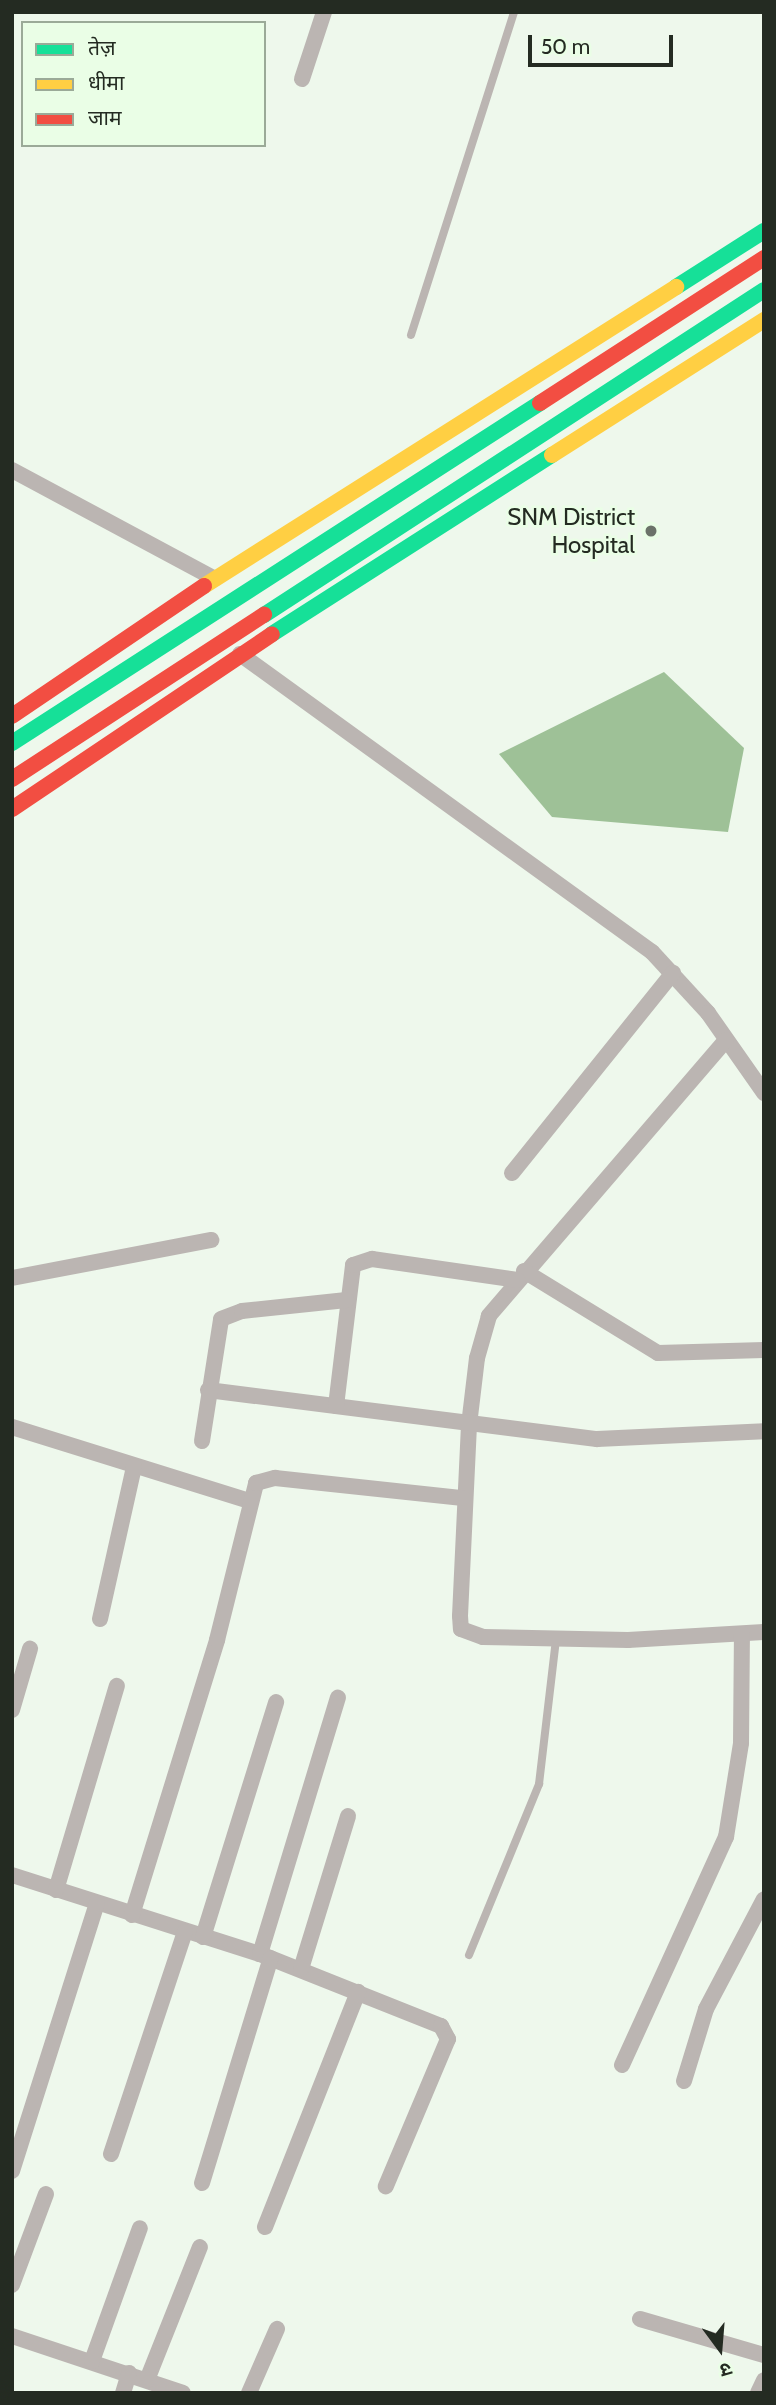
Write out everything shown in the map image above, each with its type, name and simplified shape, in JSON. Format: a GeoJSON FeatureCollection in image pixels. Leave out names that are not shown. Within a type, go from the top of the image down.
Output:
{"type":"FeatureCollection","features":[{"type":"Feature","properties":{"kind":"main road"},"geometry":{"type":"LineString","coordinates":[[12,716],[215,579],[764,231]]}},
{"type":"Feature","properties":{"kind":"main road"},"geometry":{"type":"LineString","coordinates":[[12,743],[764,258]]}},
{"type":"Feature","properties":{"kind":"main road"},"geometry":{"type":"LineString","coordinates":[[12,779],[764,290]]}},
{"type":"Feature","properties":{"kind":"main road"},"geometry":{"type":"LineString","coordinates":[[12,809],[240,654],[764,320]]}},
{"type":"Feature","properties":{"kind":"street"},"geometry":{"type":"LineString","coordinates":[[302,79],[324,12]]}},
{"type":"Feature","properties":{"kind":"street"},"geometry":{"type":"LineString","coordinates":[[12,470],[215,579]]}},
{"type":"Feature","properties":{"kind":"street"},"geometry":{"type":"LineString","coordinates":[[240,654],[673,973],[764,1093]]}},
{"type":"Feature","properties":{"kind":"street"},"geometry":{"type":"LineString","coordinates":[[512,1173],[673,973]]}},
{"type":"Feature","properties":{"kind":"street"},"geometry":{"type":"LineString","coordinates":[[726,1040],[520,1275],[482,1334],[469,1425],[463,1498],[461,1629],[483,1637],[556,1640],[764,1632]]}},
{"type":"Feature","properties":{"kind":"street"},"geometry":{"type":"LineString","coordinates":[[12,1278],[211,1240]]}},
{"type":"Feature","properties":{"kind":"street"},"geometry":{"type":"LineString","coordinates":[[335,1406],[346,1300],[353,1265],[361,1260],[520,1275],[658,1353],[764,1350]]}},
{"type":"Feature","properties":{"kind":"street"},"geometry":{"type":"LineString","coordinates":[[202,1441],[220,1319],[242,1311],[346,1300]]}},
{"type":"Feature","properties":{"kind":"street"},"geometry":{"type":"LineString","coordinates":[[208,1390],[469,1425],[610,1439],[764,1432]]}},
{"type":"Feature","properties":{"kind":"street"},"geometry":{"type":"LineString","coordinates":[[12,1427],[250,1501]]}},
{"type":"Feature","properties":{"kind":"street"},"geometry":{"type":"LineString","coordinates":[[100,1619],[134,1467]]}},
{"type":"Feature","properties":{"kind":"street"},"geometry":{"type":"LineString","coordinates":[[132,1914],[217,1640],[256,1483],[275,1478],[463,1498]]}},
{"type":"Feature","properties":{"kind":"street"},"geometry":{"type":"LineString","coordinates":[[622,2065],[726,1837],[739,1772],[742,1634]]}},
{"type":"Feature","properties":{"kind":"street"},"geometry":{"type":"LineString","coordinates":[[12,1710],[30,1649]]}},
{"type":"Feature","properties":{"kind":"street"},"geometry":{"type":"LineString","coordinates":[[57,1890],[117,1686]]}},
{"type":"Feature","properties":{"kind":"street"},"geometry":{"type":"LineString","coordinates":[[202,2183],[338,1698]]}},
{"type":"Feature","properties":{"kind":"street"},"geometry":{"type":"LineString","coordinates":[[203,1937],[276,1702]]}},
{"type":"Feature","properties":{"kind":"street"},"geometry":{"type":"LineString","coordinates":[[300,1969],[348,1816]]}},
{"type":"Feature","properties":{"kind":"street"},"geometry":{"type":"LineString","coordinates":[[12,1875],[265,1956],[441,2026],[448,2039],[386,2186]]}},
{"type":"Feature","properties":{"kind":"street"},"geometry":{"type":"LineString","coordinates":[[684,2081],[706,2009],[764,1899]]}},
{"type":"Feature","properties":{"kind":"street"},"geometry":{"type":"LineString","coordinates":[[12,2171],[97,1903]]}},
{"type":"Feature","properties":{"kind":"street"},"geometry":{"type":"LineString","coordinates":[[111,2154],[185,1932]]}},
{"type":"Feature","properties":{"kind":"street"},"geometry":{"type":"LineString","coordinates":[[265,2227],[358,1992]]}},
{"type":"Feature","properties":{"kind":"street"},"geometry":{"type":"LineString","coordinates":[[12,2285],[46,2194]]}},
{"type":"Feature","properties":{"kind":"street"},"geometry":{"type":"LineString","coordinates":[[92,2361],[140,2228]]}},
{"type":"Feature","properties":{"kind":"street"},"geometry":{"type":"LineString","coordinates":[[147,2379],[200,2247]]}},
{"type":"Feature","properties":{"kind":"street"},"geometry":{"type":"LineString","coordinates":[[640,2319],[764,2355]]}},
{"type":"Feature","properties":{"kind":"street"},"geometry":{"type":"LineString","coordinates":[[249,2393],[277,2329]]}},
{"type":"Feature","properties":{"kind":"street"},"geometry":{"type":"LineString","coordinates":[[12,2336],[183,2393]]}},
{"type":"Feature","properties":{"kind":"street"},"geometry":{"type":"LineString","coordinates":[[122,2393],[129,2373]]}},
{"type":"Feature","properties":{"kind":"street"},"geometry":{"type":"LineString","coordinates":[[758,2393],[764,2380]]}},
{"type":"Feature","properties":{"kind":"lane"},"geometry":{"type":"LineString","coordinates":[[411,335],[514,12]]}},
{"type":"Feature","properties":{"kind":"lane"},"geometry":{"type":"LineString","coordinates":[[470,1955],[539,1784],[556,1640]]}},
{"type":"Feature","properties":{"kind":"shaded area"},"geometry":{"type":"Polygon","coordinates":[[[664,672],[744,748],[728,832],[552,817],[499,754],[664,672]]]}},
{"type":"Feature","properties":{"kind":"traffic: fast"},"geometry":{"type":"LineString","coordinates":[[676,287],[764,231]]}},
{"type":"Feature","properties":{"kind":"traffic: fast"},"geometry":{"type":"LineString","coordinates":[[264,615],[764,290]]}},
{"type":"Feature","properties":{"kind":"traffic: fast"},"geometry":{"type":"LineString","coordinates":[[12,743],[540,403]]}},
{"type":"Feature","properties":{"kind":"traffic: fast"},"geometry":{"type":"LineString","coordinates":[[272,634],[552,455]]}},
{"type":"Feature","properties":{"kind":"traffic: slow"},"geometry":{"type":"LineString","coordinates":[[204,586],[676,287]]}},
{"type":"Feature","properties":{"kind":"traffic: slow"},"geometry":{"type":"LineString","coordinates":[[552,455],[764,320]]}},
{"type":"Feature","properties":{"kind":"traffic: jam"},"geometry":{"type":"LineString","coordinates":[[540,403],[764,258]]}},
{"type":"Feature","properties":{"kind":"traffic: jam"},"geometry":{"type":"LineString","coordinates":[[12,716],[204,586]]}},
{"type":"Feature","properties":{"kind":"traffic: jam"},"geometry":{"type":"LineString","coordinates":[[12,779],[264,615]]}},
{"type":"Feature","properties":{"kind":"traffic: jam"},"geometry":{"type":"LineString","coordinates":[[12,809],[272,634]]}},
{"type":"Feature","properties":{"kind":"place","name":"SNM District Hospital"},"geometry":{"type":"Point","coordinates":[651,531]}}]}
